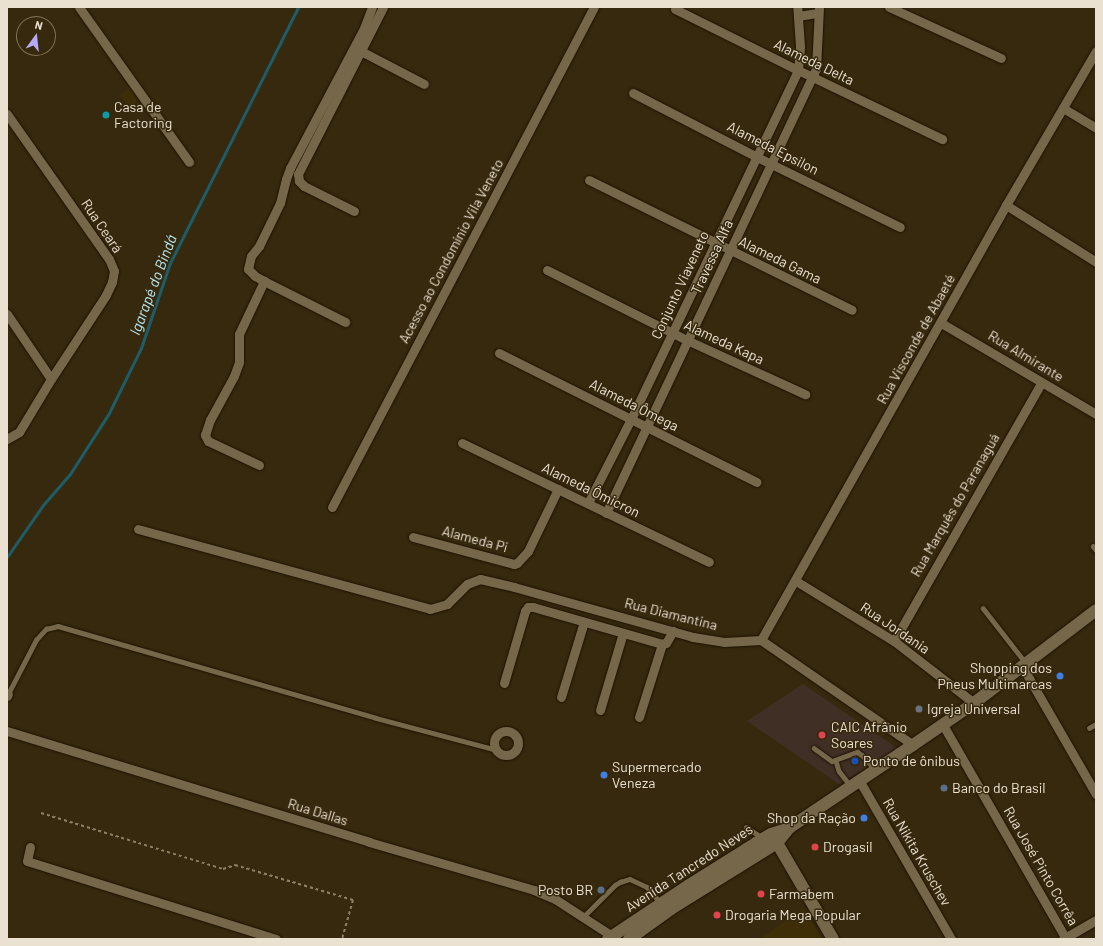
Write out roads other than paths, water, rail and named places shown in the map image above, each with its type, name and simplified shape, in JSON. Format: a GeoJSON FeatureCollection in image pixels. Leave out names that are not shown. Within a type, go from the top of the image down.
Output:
{"type":"FeatureCollection","features":[{"type":"Feature","properties":{"kind":"main road","name":"Avenida Tancredo Neves"},"geometry":{"type":"LineString","coordinates":[[610,938],[661,903],[788,828],[943,725],[1096,610]]}},
{"type":"Feature","properties":{"kind":"main road","name":"Avenida Tancredo Neves"},"geometry":{"type":"LineString","coordinates":[[629,939],[771,838]]}},
{"type":"Feature","properties":{"kind":"main road"},"geometry":{"type":"LineString","coordinates":[[771,838],[833,939]]}},
{"type":"Feature","properties":{"kind":"street"},"geometry":{"type":"LineString","coordinates":[[79,7],[189,162]]}},
{"type":"Feature","properties":{"kind":"street"},"geometry":{"type":"LineString","coordinates":[[345,322],[264,281],[255,276],[248,269],[251,256],[259,246],[280,203],[290,168],[364,28],[372,7]]}},
{"type":"Feature","properties":{"kind":"street"},"geometry":{"type":"LineString","coordinates":[[354,211],[304,186],[299,181],[298,174],[383,7]]}},
{"type":"Feature","properties":{"kind":"street","name":"Acesso ao Condomínio Vila Veneto"},"geometry":{"type":"LineString","coordinates":[[332,507],[594,7]]}},
{"type":"Feature","properties":{"kind":"street"},"geometry":{"type":"LineString","coordinates":[[889,7],[1001,58]]}},
{"type":"Feature","properties":{"kind":"street","name":"Alameda Delta"},"geometry":{"type":"LineString","coordinates":[[675,8],[813,78],[942,139]]}},
{"type":"Feature","properties":{"kind":"street"},"geometry":{"type":"LineString","coordinates":[[798,11],[819,10]]}},
{"type":"Feature","properties":{"kind":"street","name":"Travessa Alfa"},"geometry":{"type":"LineString","coordinates":[[606,513],[813,78],[818,61],[819,10]]}},
{"type":"Feature","properties":{"kind":"street","name":"Conjunto Viaveneto"},"geometry":{"type":"LineString","coordinates":[[588,503],[673,333],[798,70],[800,46],[798,11]]}},
{"type":"Feature","properties":{"kind":"street","name":"Rua Visconde de Abaeté"},"geometry":{"type":"LineString","coordinates":[[761,640],[796,581],[1006,205],[1096,51]]}},
{"type":"Feature","properties":{"kind":"street"},"geometry":{"type":"LineString","coordinates":[[361,52],[424,84]]}},
{"type":"Feature","properties":{"kind":"street","name":"Alameda Epsilon"},"geometry":{"type":"LineString","coordinates":[[633,93],[757,157],[900,227]]}},
{"type":"Feature","properties":{"kind":"street"},"geometry":{"type":"LineString","coordinates":[[1063,108],[1096,128]]}},
{"type":"Feature","properties":{"kind":"street","name":"Rua Ceará"},"geometry":{"type":"LineString","coordinates":[[7,114],[109,259],[114,271],[112,282],[106,295],[52,379]]}},
{"type":"Feature","properties":{"kind":"street","name":"Alameda Gama"},"geometry":{"type":"LineString","coordinates":[[589,180],[852,310]]}},
{"type":"Feature","properties":{"kind":"street"},"geometry":{"type":"LineString","coordinates":[[1006,205],[1096,262]]}},
{"type":"Feature","properties":{"kind":"street","name":"Alameda Kapa"},"geometry":{"type":"LineString","coordinates":[[547,270],[689,341],[805,394]]}},
{"type":"Feature","properties":{"kind":"street"},"geometry":{"type":"LineString","coordinates":[[259,465],[208,441],[205,435],[210,420],[234,376],[239,362],[239,334],[264,281]]}},
{"type":"Feature","properties":{"kind":"street"},"geometry":{"type":"LineString","coordinates":[[7,314],[52,379],[19,432],[7,439]]}},
{"type":"Feature","properties":{"kind":"street","name":"Rua Almirante"},"geometry":{"type":"LineString","coordinates":[[941,323],[1096,414]]}},
{"type":"Feature","properties":{"kind":"street","name":"Alameda Ômega"},"geometry":{"type":"LineString","coordinates":[[499,353],[757,482]]}},
{"type":"Feature","properties":{"kind":"street","name":"Rua Marquês do Paranaguá"},"geometry":{"type":"LineString","coordinates":[[894,641],[1042,382]]}},
{"type":"Feature","properties":{"kind":"street","name":"Alameda Ômicron"},"geometry":{"type":"LineString","coordinates":[[462,443],[709,562]]}},
{"type":"Feature","properties":{"kind":"street","name":"Alameda Pi"},"geometry":{"type":"LineString","coordinates":[[413,538],[514,564],[517,563],[528,551],[558,489]]}},
{"type":"Feature","properties":{"kind":"street","name":"Rua Diamantina"},"geometry":{"type":"LineString","coordinates":[[138,530],[430,609],[439,608],[447,604],[467,584],[472,581],[480,580],[514,587],[693,637],[724,642],[761,640]]}},
{"type":"Feature","properties":{"kind":"street","name":"Rua Jordania"},"geometry":{"type":"LineString","coordinates":[[796,581],[894,641],[974,703]]}},
{"type":"Feature","properties":{"kind":"street"},"geometry":{"type":"LineString","coordinates":[[504,683],[525,611],[528,607],[533,607],[662,644],[666,643],[673,631]]}},
{"type":"Feature","properties":{"kind":"street"},"geometry":{"type":"LineString","coordinates":[[561,697],[584,622]]}},
{"type":"Feature","properties":{"kind":"street"},"geometry":{"type":"LineString","coordinates":[[600,710],[623,633]]}},
{"type":"Feature","properties":{"kind":"street"},"geometry":{"type":"LineString","coordinates":[[761,640],[913,745]]}},
{"type":"Feature","properties":{"kind":"street"},"geometry":{"type":"LineString","coordinates":[[639,718],[662,644]]}},
{"type":"Feature","properties":{"kind":"street"},"geometry":{"type":"LineString","coordinates":[[1024,665],[1096,794]]}},
{"type":"Feature","properties":{"kind":"street","name":"Rua José Pinto Corrêa"},"geometry":{"type":"LineString","coordinates":[[943,725],[1065,938]]}},
{"type":"Feature","properties":{"kind":"street","name":"Rua Dallas"},"geometry":{"type":"LineString","coordinates":[[7,731],[368,842],[534,890],[555,899],[583,917],[610,938]]}},
{"type":"Feature","properties":{"kind":"street","name":"Rua Nikita Kruschev"},"geometry":{"type":"LineString","coordinates":[[855,783],[951,939]]}},
{"type":"Feature","properties":{"kind":"street"},"geometry":{"type":"LineString","coordinates":[[30,847],[27,861],[276,939]]}},
{"type":"Feature","properties":{"kind":"street"},"geometry":{"type":"LineString","coordinates":[[1065,938],[1096,920]]}},
{"type":"Feature","properties":{"kind":"lane"},"geometry":{"type":"LineString","coordinates":[[983,608],[1024,665]]}},
{"type":"Feature","properties":{"kind":"lane"},"geometry":{"type":"LineString","coordinates":[[7,695],[36,640],[46,629],[58,626],[376,718],[497,750]]}},
{"type":"Feature","properties":{"kind":"lane"},"geometry":{"type":"LineString","coordinates":[[1089,728],[1096,724]]}},
{"type":"Feature","properties":{"kind":"lane"},"geometry":{"type":"LineString","coordinates":[[814,748],[832,761],[836,761],[857,752],[862,755],[875,769]]}},
{"type":"Feature","properties":{"kind":"lane"},"geometry":{"type":"LineString","coordinates":[[836,761],[839,771],[855,783]]}},
{"type":"Feature","properties":{"kind":"lane"},"geometry":{"type":"LineString","coordinates":[[746,827],[771,838]]}},
{"type":"Feature","properties":{"kind":"lane"},"geometry":{"type":"LineString","coordinates":[[583,917],[620,882],[630,879],[647,887],[661,903]]}},
{"type":"Feature","properties":{"kind":"waterway","name":"Igarapé do Bindá"},"geometry":{"type":"LineString","coordinates":[[7,557],[43,505],[70,474],[109,413],[141,348],[170,263],[298,7]]}},
{"type":"Feature","properties":{"kind":"place","name":"Casa de Factoring"},"geometry":{"type":"Point","coordinates":[106,115]}},
{"type":"Feature","properties":{"kind":"place","name":"Shopping dos Pneus Multimarcas"},"geometry":{"type":"Point","coordinates":[1060,676]}},
{"type":"Feature","properties":{"kind":"place","name":"Igreja Universal"},"geometry":{"type":"Point","coordinates":[919,709]}},
{"type":"Feature","properties":{"kind":"place","name":"CAIC Afrânio Soares"},"geometry":{"type":"Point","coordinates":[822,735]}},
{"type":"Feature","properties":{"kind":"place","name":"Ponto de ônibus"},"geometry":{"type":"Point","coordinates":[855,761]}},
{"type":"Feature","properties":{"kind":"place","name":"Supermercado Veneza"},"geometry":{"type":"Point","coordinates":[604,775]}},
{"type":"Feature","properties":{"kind":"place","name":"Banco do Brasil"},"geometry":{"type":"Point","coordinates":[944,788]}},
{"type":"Feature","properties":{"kind":"place","name":"Shop da Ração"},"geometry":{"type":"Point","coordinates":[864,818]}},
{"type":"Feature","properties":{"kind":"place","name":"Drogasil"},"geometry":{"type":"Point","coordinates":[815,847]}},
{"type":"Feature","properties":{"kind":"place","name":"Posto BR"},"geometry":{"type":"Point","coordinates":[601,890]}},
{"type":"Feature","properties":{"kind":"place","name":"Farmabem"},"geometry":{"type":"Point","coordinates":[761,894]}},
{"type":"Feature","properties":{"kind":"place","name":"Drogaria Mega Popular"},"geometry":{"type":"Point","coordinates":[717,915]}}]}
